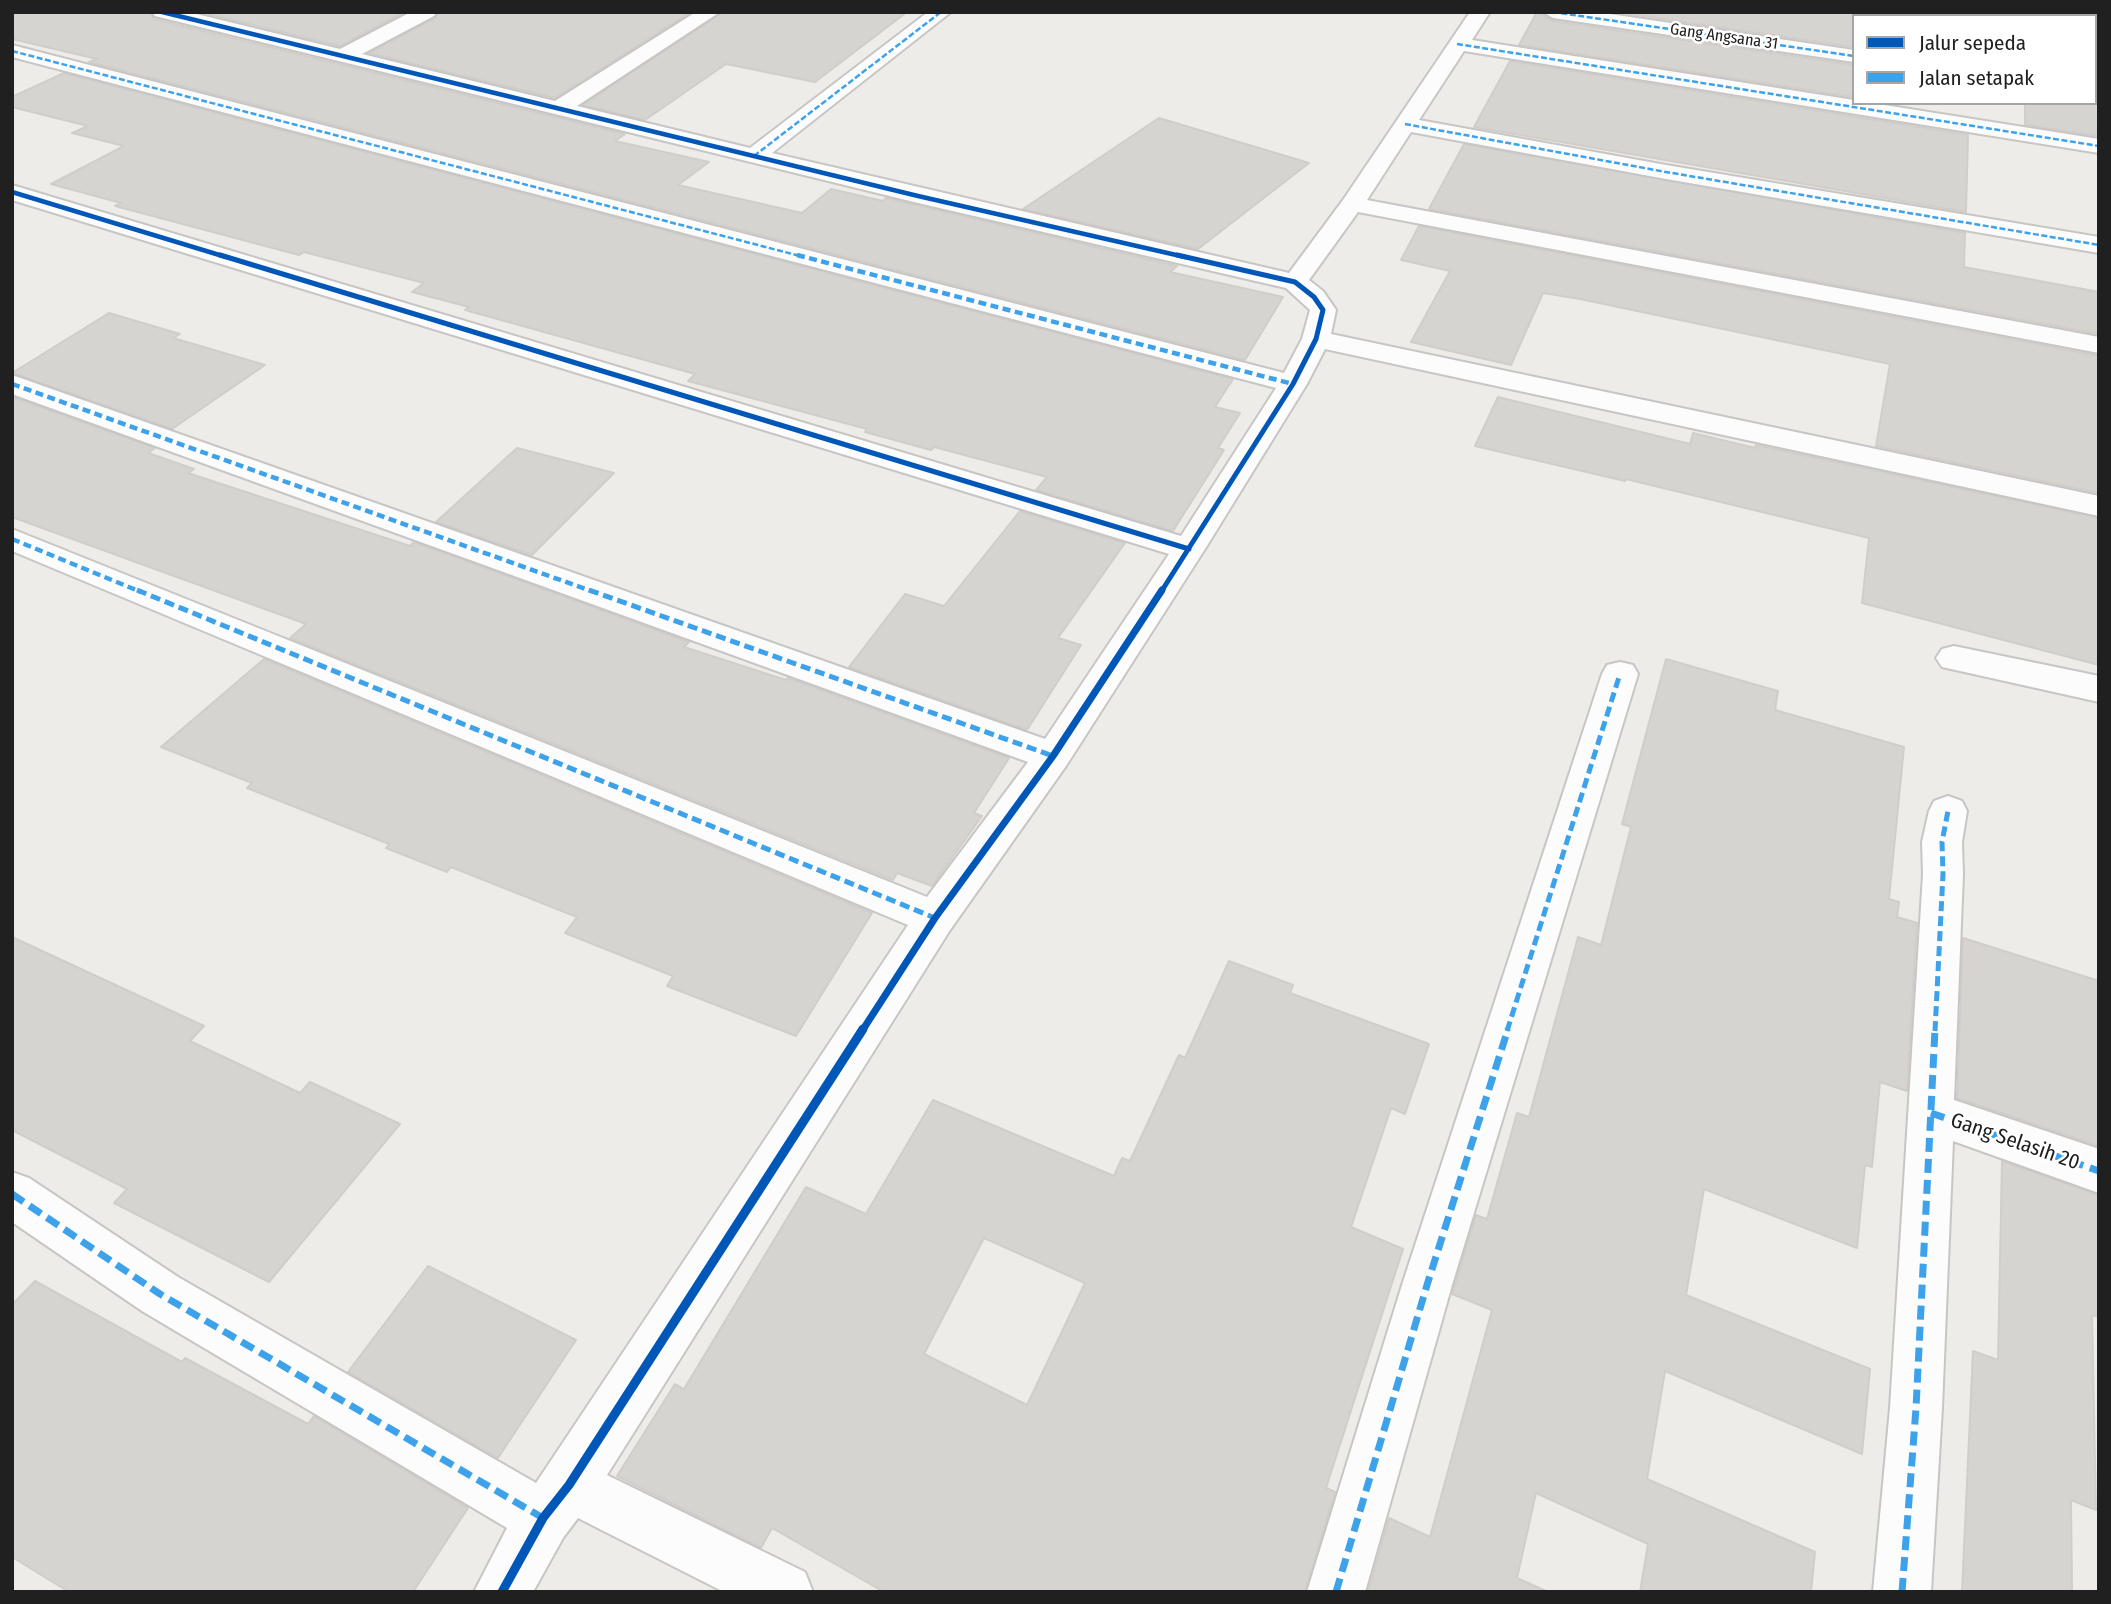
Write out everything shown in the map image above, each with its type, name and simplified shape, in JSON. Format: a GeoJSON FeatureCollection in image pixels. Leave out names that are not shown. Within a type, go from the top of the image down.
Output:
{"type":"FeatureCollection","features":[{"type":"Feature","properties":{"kind":"street"},"geometry":{"type":"LineString","coordinates":[[162,12],[754,156],[1294,282],[1314,297],[1323,310],[1316,339],[1293,384],[1189,549],[1053,756],[935,918],[556,1502],[502,1592]]}},
{"type":"Feature","properties":{"kind":"street"},"geometry":{"type":"LineString","coordinates":[[343,56],[427,12]]}},
{"type":"Feature","properties":{"kind":"street"},"geometry":{"type":"LineString","coordinates":[[558,109],[710,12]]}},
{"type":"Feature","properties":{"kind":"street"},"geometry":{"type":"LineString","coordinates":[[754,156],[940,12]]}},
{"type":"Feature","properties":{"kind":"street"},"geometry":{"type":"LineString","coordinates":[[1294,282],[1352,204],[1480,12]]}},
{"type":"Feature","properties":{"kind":"street","name":"Gang Angsana 31"},"geometry":{"type":"LineString","coordinates":[[1553,12],[1852,56]]}},
{"type":"Feature","properties":{"kind":"street"},"geometry":{"type":"LineString","coordinates":[[1457,44],[2099,146]]}},
{"type":"Feature","properties":{"kind":"street"},"geometry":{"type":"LineString","coordinates":[[12,51],[1293,384]]}},
{"type":"Feature","properties":{"kind":"street"},"geometry":{"type":"LineString","coordinates":[[1405,124],[1666,172],[2099,245]]}},
{"type":"Feature","properties":{"kind":"street"},"geometry":{"type":"LineString","coordinates":[[12,192],[1189,549]]}},
{"type":"Feature","properties":{"kind":"street"},"geometry":{"type":"LineString","coordinates":[[1352,204],[2099,345]]}},
{"type":"Feature","properties":{"kind":"street"},"geometry":{"type":"LineString","coordinates":[[1316,339],[2099,506]]}},
{"type":"Feature","properties":{"kind":"street"},"geometry":{"type":"LineString","coordinates":[[12,384],[1053,756]]}},
{"type":"Feature","properties":{"kind":"street"},"geometry":{"type":"LineString","coordinates":[[12,540],[935,918]]}},
{"type":"Feature","properties":{"kind":"street"},"geometry":{"type":"LineString","coordinates":[[1954,658],[2099,689]]}},
{"type":"Feature","properties":{"kind":"street"},"geometry":{"type":"LineString","coordinates":[[1336,1592],[1427,1285],[1620,674]]}},
{"type":"Feature","properties":{"kind":"street"},"geometry":{"type":"LineString","coordinates":[[1902,1592],[1916,1408],[1943,874],[1942,842],[1948,811]]}},
{"type":"Feature","properties":{"kind":"street","name":"Gang Selasih 20"},"geometry":{"type":"LineString","coordinates":[[1931,1113],[2099,1171]]}},
{"type":"Feature","properties":{"kind":"street"},"geometry":{"type":"LineString","coordinates":[[12,1194],[160,1294],[556,1502],[785,1592]]}},
{"type":"Feature","properties":{"kind":"building"},"geometry":{"type":"Polygon","coordinates":[[[12,12],[150,12],[154,19],[625,134],[615,141],[709,162],[678,185],[802,213],[831,189],[883,201],[886,198],[1177,266],[1170,272],[1283,297],[1245,360],[89,62],[97,59],[12,39],[12,12]]]}},
{"type":"Feature","properties":{"kind":"building"},"geometry":{"type":"Polygon","coordinates":[[[200,12],[405,12],[340,46],[200,12]]]}},
{"type":"Feature","properties":{"kind":"building"},"geometry":{"type":"Polygon","coordinates":[[[439,12],[691,12],[555,98],[369,53],[435,18],[439,12]]]}},
{"type":"Feature","properties":{"kind":"building"},"geometry":{"type":"Polygon","coordinates":[[[723,12],[907,12],[815,82],[726,64],[645,120],[583,105],[723,12]]]}},
{"type":"Feature","properties":{"kind":"building"},"geometry":{"type":"Polygon","coordinates":[[[1537,12],[1553,21],[1852,65],[1852,97],[1519,45],[1537,12]]]}},
{"type":"Feature","properties":{"kind":"building"},"geometry":{"type":"Polygon","coordinates":[[[1616,12],[1854,12],[1852,47],[1616,12]]]}},
{"type":"Feature","properties":{"kind":"building"},"geometry":{"type":"Polygon","coordinates":[[[1510,61],[1968,135],[1966,212],[1474,127],[1510,61]]]}},
{"type":"Feature","properties":{"kind":"building"},"geometry":{"type":"Polygon","coordinates":[[[64,73],[1233,379],[1215,407],[1240,413],[1218,448],[1224,450],[1173,531],[1036,490],[1047,477],[934,447],[931,450],[865,432],[867,429],[688,381],[695,374],[465,310],[469,307],[412,292],[424,283],[304,252],[299,255],[115,206],[121,203],[51,184],[124,146],[72,133],[88,126],[12,107],[12,97],[64,73]]]}},
{"type":"Feature","properties":{"kind":"building"},"geometry":{"type":"Polygon","coordinates":[[[2099,101],[2099,136],[2025,125],[2025,105],[2097,105],[2099,101]]]}},
{"type":"Feature","properties":{"kind":"building"},"geometry":{"type":"Polygon","coordinates":[[[1159,118],[1309,163],[1198,249],[1023,209],[1159,118]]]}},
{"type":"Feature","properties":{"kind":"building"},"geometry":{"type":"Polygon","coordinates":[[[1464,144],[1965,233],[1964,267],[2099,292],[2099,334],[1429,209],[1464,144]]]}},
{"type":"Feature","properties":{"kind":"building"},"geometry":{"type":"Polygon","coordinates":[[[1419,226],[2099,356],[2099,493],[1876,446],[1890,364],[1543,293],[1511,365],[1411,342],[1450,271],[1401,260],[1419,226]]]}},
{"type":"Feature","properties":{"kind":"building"},"geometry":{"type":"Polygon","coordinates":[[[109,313],[180,334],[173,338],[265,365],[172,429],[12,373],[109,313]]]}},
{"type":"Feature","properties":{"kind":"building"},"geometry":{"type":"Polygon","coordinates":[[[12,397],[155,448],[148,453],[194,469],[188,473],[410,546],[414,542],[689,642],[684,647],[786,680],[788,678],[1009,758],[974,813],[982,816],[932,886],[897,873],[893,880],[290,638],[306,624],[12,517],[12,397]]]}},
{"type":"Feature","properties":{"kind":"building"},"geometry":{"type":"Polygon","coordinates":[[[1498,397],[1690,444],[1693,433],[2099,518],[2099,665],[1862,603],[1869,538],[1626,479],[1625,481],[1475,446],[1498,397]]]}},
{"type":"Feature","properties":{"kind":"building"},"geometry":{"type":"Polygon","coordinates":[[[517,448],[614,473],[532,555],[436,522],[517,448]]]}},
{"type":"Feature","properties":{"kind":"building"},"geometry":{"type":"Polygon","coordinates":[[[1020,511],[1125,543],[1058,638],[1081,645],[1027,730],[849,667],[905,594],[944,606],[1020,511]]]}},
{"type":"Feature","properties":{"kind":"building"},"geometry":{"type":"Polygon","coordinates":[[[264,659],[872,913],[796,1036],[667,986],[673,976],[565,933],[577,917],[451,867],[447,872],[386,848],[389,844],[247,788],[252,783],[161,747],[264,659]]]}},
{"type":"Feature","properties":{"kind":"building"},"geometry":{"type":"Polygon","coordinates":[[[1666,659],[1778,691],[1775,710],[1904,747],[1889,899],[1899,902],[1897,917],[1917,923],[1907,1091],[1880,1082],[1872,1167],[1865,1165],[1857,1248],[1704,1189],[1686,1295],[1870,1369],[1862,1454],[1665,1371],[1647,1479],[1815,1552],[1811,1592],[1640,1592],[1648,1544],[1536,1493],[1517,1578],[1548,1592],[1368,1592],[1389,1518],[1430,1537],[1492,1310],[1452,1294],[1476,1215],[1487,1219],[1517,1113],[1529,1117],[1578,937],[1601,945],[1631,827],[1622,824],[1666,659]]]}},
{"type":"Feature","properties":{"kind":"building"},"geometry":{"type":"Polygon","coordinates":[[[12,937],[204,1026],[190,1041],[300,1093],[310,1082],[400,1124],[269,1282],[114,1203],[127,1189],[12,1130],[12,937]]]}},
{"type":"Feature","properties":{"kind":"building"},"geometry":{"type":"Polygon","coordinates":[[[1963,938],[2099,981],[2099,1146],[1957,1098],[1963,938]]]}},
{"type":"Feature","properties":{"kind":"building"},"geometry":{"type":"Polygon","coordinates":[[[1229,961],[1293,985],[1290,993],[1429,1044],[1405,1114],[1391,1108],[1351,1227],[1403,1249],[1326,1488],[1335,1492],[1305,1592],[884,1592],[772,1528],[761,1548],[617,1476],[675,1384],[684,1389],[806,1187],[866,1214],[933,1100],[1114,1176],[1122,1158],[1130,1161],[1179,1055],[1185,1058],[1229,961]],[[984,1238],[924,1354],[1027,1405],[1085,1283],[984,1238]]]}},
{"type":"Feature","properties":{"kind":"building"},"geometry":{"type":"Polygon","coordinates":[[[2002,1161],[2099,1195],[2099,1317],[2092,1315],[2096,1510],[2071,1500],[2072,1592],[1962,1592],[1973,1351],[1998,1360],[2002,1161]]]}},
{"type":"Feature","properties":{"kind":"building"},"geometry":{"type":"Polygon","coordinates":[[[428,1266],[576,1340],[498,1458],[348,1372],[428,1266]]]}},
{"type":"Feature","properties":{"kind":"building"},"geometry":{"type":"Polygon","coordinates":[[[35,1281],[182,1362],[185,1358],[308,1424],[314,1416],[468,1508],[413,1592],[69,1592],[12,1557],[12,1305],[35,1281]]]}},
{"type":"Feature","properties":{"kind":"marked path"},"geometry":{"type":"LineString","coordinates":[[754,156],[941,12]]}},
{"type":"Feature","properties":{"kind":"marked path"},"geometry":{"type":"LineString","coordinates":[[1553,12],[1852,56]]}},
{"type":"Feature","properties":{"kind":"marked path"},"geometry":{"type":"LineString","coordinates":[[1457,44],[2099,146]]}},
{"type":"Feature","properties":{"kind":"marked path"},"geometry":{"type":"LineString","coordinates":[[12,51],[1293,384]]}},
{"type":"Feature","properties":{"kind":"marked path"},"geometry":{"type":"LineString","coordinates":[[1405,124],[1666,172],[2099,245]]}},
{"type":"Feature","properties":{"kind":"marked path"},"geometry":{"type":"LineString","coordinates":[[12,384],[1053,756]]}},
{"type":"Feature","properties":{"kind":"marked path"},"geometry":{"type":"LineString","coordinates":[[12,539],[935,918]]}},
{"type":"Feature","properties":{"kind":"marked path"},"geometry":{"type":"LineString","coordinates":[[1336,1592],[1427,1285],[1620,674]]}},
{"type":"Feature","properties":{"kind":"marked path"},"geometry":{"type":"LineString","coordinates":[[1902,1592],[1916,1408],[1943,874],[1942,842],[1948,811]]}},
{"type":"Feature","properties":{"kind":"marked path"},"geometry":{"type":"LineString","coordinates":[[1931,1113],[2099,1171]]}},
{"type":"Feature","properties":{"kind":"marked path"},"geometry":{"type":"LineString","coordinates":[[12,1194],[160,1294],[543,1518]]}},
{"type":"Feature","properties":{"kind":"cycle path"},"geometry":{"type":"LineString","coordinates":[[162,12],[918,196],[1295,282],[1314,297],[1323,310],[1316,339],[1293,384],[1189,549],[1053,756],[935,918],[569,1485],[543,1518],[502,1592]]}},
{"type":"Feature","properties":{"kind":"cycle path"},"geometry":{"type":"LineString","coordinates":[[12,192],[1189,549]]}}]}
